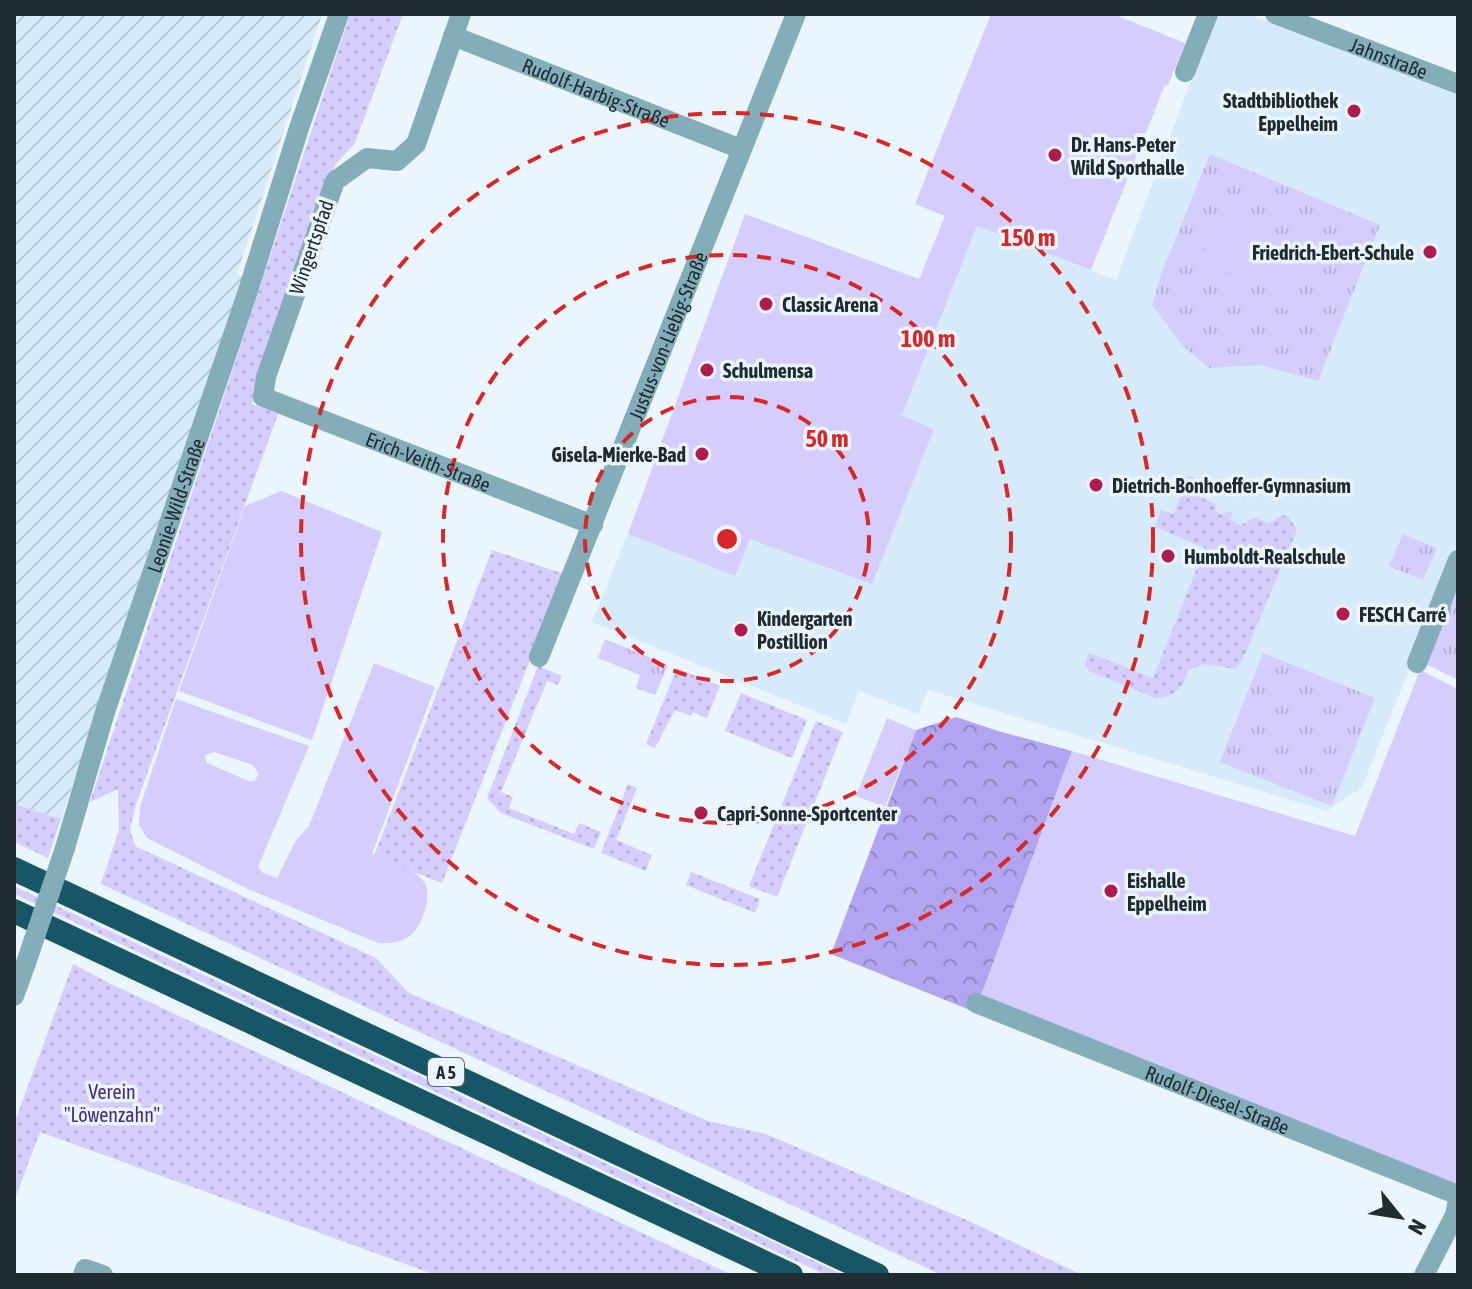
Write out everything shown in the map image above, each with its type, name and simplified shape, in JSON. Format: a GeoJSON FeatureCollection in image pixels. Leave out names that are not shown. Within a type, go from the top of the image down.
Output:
{"type":"FeatureCollection","features":[{"type":"Feature","properties":{"kind":"highway","name":"A 5"},"geometry":{"type":"LineString","coordinates":[[14,869],[877,1275]]}},
{"type":"Feature","properties":{"kind":"highway","name":"A 5"},"geometry":{"type":"LineString","coordinates":[[14,911],[791,1275]]}},
{"type":"Feature","properties":{"kind":"street","name":"Leonie-Wild-Straße"},"geometry":{"type":"LineString","coordinates":[[14,996],[65,848],[105,712],[339,14]]}},
{"type":"Feature","properties":{"kind":"street","name":"Wingertspfad"},"geometry":{"type":"LineString","coordinates":[[263,397],[266,377],[335,181],[367,158],[397,161],[416,144],[461,14]]}},
{"type":"Feature","properties":{"kind":"street","name":"Justus-von-Liebig-Straße"},"geometry":{"type":"LineString","coordinates":[[539,657],[796,14]]}},
{"type":"Feature","properties":{"kind":"street"},"geometry":{"type":"LineString","coordinates":[[1185,72],[1208,14]]}},
{"type":"Feature","properties":{"kind":"street","name":"Jahnstraße"},"geometry":{"type":"LineString","coordinates":[[1275,14],[1458,84]]}},
{"type":"Feature","properties":{"kind":"street","name":"Rudolf-Harbig-Straße"},"geometry":{"type":"LineString","coordinates":[[453,36],[741,149]]}},
{"type":"Feature","properties":{"kind":"street","name":"Erich-Veith-Straße"},"geometry":{"type":"LineString","coordinates":[[263,397],[593,525]]}},
{"type":"Feature","properties":{"kind":"street"},"geometry":{"type":"LineString","coordinates":[[1417,663],[1458,560]]}},
{"type":"Feature","properties":{"kind":"street","name":"Rudolf-Diesel-Straße"},"geometry":{"type":"LineString","coordinates":[[976,1003],[1458,1198]]}},
{"type":"Feature","properties":{"kind":"street"},"geometry":{"type":"LineString","coordinates":[[1424,1275],[1455,1215],[1458,1198]]}},
{"type":"Feature","properties":{"kind":"shaded area"},"geometry":{"type":"Polygon","coordinates":[[[14,14],[322,14],[237,274],[246,279],[61,819],[14,804],[14,14]]]}},
{"type":"Feature","properties":{"kind":"shaded area"},"geometry":{"type":"Polygon","coordinates":[[[1216,14],[1248,14],[1458,95],[1458,548],[1362,787],[1327,811],[928,690],[918,714],[859,691],[846,724],[592,622],[628,534],[735,576],[750,539],[872,583],[934,429],[902,415],[977,226],[1116,280],[1216,14]]]}},
{"type":"Feature","properties":{"kind":"green space"},"geometry":{"type":"Polygon","coordinates":[[[350,14],[403,14],[355,143],[335,165],[252,404],[278,414],[136,804],[130,829],[135,846],[376,958],[409,993],[708,1121],[766,1134],[969,1221],[1082,1275],[942,1275],[101,884],[119,830],[118,789],[90,802],[350,14]]]}},
{"type":"Feature","properties":{"kind":"green space"},"geometry":{"type":"Polygon","coordinates":[[[991,14],[1113,14],[1185,43],[1168,85],[1165,85],[1091,270],[977,226],[902,415],[934,429],[872,584],[750,539],[735,576],[628,534],[745,214],[919,279],[945,216],[915,204],[991,14]]]}},
{"type":"Feature","properties":{"kind":"green space"},"geometry":{"type":"Polygon","coordinates":[[[1210,154],[1380,225],[1318,381],[1261,365],[1209,368],[1183,346],[1152,305],[1161,274],[1210,154]]]}},
{"type":"Feature","properties":{"kind":"green space"},"geometry":{"type":"Polygon","coordinates":[[[1219,211],[1292,240],[1294,237],[1316,245],[1291,311],[1268,303],[1272,290],[1200,261],[1219,211]]]}},
{"type":"Feature","properties":{"kind":"green space"},"geometry":{"type":"Polygon","coordinates":[[[1185,476],[1194,477],[1196,495],[1215,504],[1216,511],[1222,515],[1229,511],[1232,513],[1231,520],[1239,525],[1252,518],[1269,523],[1282,515],[1289,517],[1297,530],[1236,669],[1204,664],[1188,670],[1184,683],[1175,692],[1156,698],[1089,671],[1085,665],[1089,653],[1153,678],[1205,548],[1155,527],[1161,510],[1174,514],[1181,495],[1167,490],[1185,476]]]}},
{"type":"Feature","properties":{"kind":"green space"},"geometry":{"type":"Polygon","coordinates":[[[281,491],[382,532],[312,740],[179,691],[245,506],[281,491]]]}},
{"type":"Feature","properties":{"kind":"green space"},"geometry":{"type":"Polygon","coordinates":[[[1403,534],[1437,548],[1423,580],[1389,566],[1403,534]]]}},
{"type":"Feature","properties":{"kind":"green space"},"geometry":{"type":"Polygon","coordinates":[[[492,550],[564,574],[442,883],[374,856],[492,550]]]}},
{"type":"Feature","properties":{"kind":"green space"},"geometry":{"type":"Polygon","coordinates":[[[1458,585],[1458,680],[1426,664],[1458,585]]]}},
{"type":"Feature","properties":{"kind":"green space"},"geometry":{"type":"Polygon","coordinates":[[[605,639],[668,665],[655,695],[636,688],[640,675],[598,658],[605,639]]]}},
{"type":"Feature","properties":{"kind":"green space"},"geometry":{"type":"Polygon","coordinates":[[[1263,653],[1375,698],[1332,806],[1220,762],[1263,653]]]}},
{"type":"Feature","properties":{"kind":"green space"},"geometry":{"type":"Polygon","coordinates":[[[374,663],[435,687],[372,854],[412,871],[423,880],[427,892],[426,907],[413,933],[397,942],[387,943],[378,943],[248,889],[147,838],[139,825],[140,807],[176,699],[309,746],[258,867],[263,873],[277,878],[296,840],[309,826],[374,663]],[[214,752],[205,755],[207,763],[251,782],[256,780],[258,773],[253,765],[214,752]]]}},
{"type":"Feature","properties":{"kind":"green space"},"geometry":{"type":"Polygon","coordinates":[[[538,666],[562,676],[558,685],[547,681],[501,792],[513,797],[509,808],[574,834],[579,823],[601,832],[594,849],[501,813],[487,798],[538,666]]]}},
{"type":"Feature","properties":{"kind":"green space"},"geometry":{"type":"Polygon","coordinates":[[[677,668],[720,686],[707,718],[693,712],[691,716],[675,710],[655,748],[646,744],[677,668]]]}},
{"type":"Feature","properties":{"kind":"green space"},"geometry":{"type":"Polygon","coordinates":[[[1420,670],[1458,689],[1458,1178],[1454,1186],[975,1012],[1072,751],[1355,836],[1420,670]]]}},
{"type":"Feature","properties":{"kind":"green space"},"geometry":{"type":"Polygon","coordinates":[[[741,693],[807,720],[792,758],[725,731],[741,693]]]}},
{"type":"Feature","properties":{"kind":"green space"},"geometry":{"type":"Polygon","coordinates":[[[956,717],[1072,751],[975,1012],[831,954],[916,730],[956,717]]]}},
{"type":"Feature","properties":{"kind":"green space"},"geometry":{"type":"Polygon","coordinates":[[[887,718],[916,730],[885,807],[856,796],[887,718]]]}},
{"type":"Feature","properties":{"kind":"green space"},"geometry":{"type":"Polygon","coordinates":[[[816,721],[843,732],[777,897],[749,886],[816,721]]]}},
{"type":"Feature","properties":{"kind":"green space"},"geometry":{"type":"Polygon","coordinates":[[[628,784],[637,788],[616,840],[652,855],[646,871],[601,853],[628,784]]]}},
{"type":"Feature","properties":{"kind":"green space"},"geometry":{"type":"Polygon","coordinates":[[[14,804],[61,819],[48,858],[14,842],[14,804]]]}},
{"type":"Feature","properties":{"kind":"green space"},"geometry":{"type":"Polygon","coordinates":[[[691,872],[760,899],[755,913],[686,885],[691,872]]]}},
{"type":"Feature","properties":{"kind":"green space"},"geometry":{"type":"Polygon","coordinates":[[[14,886],[844,1275],[826,1275],[14,894],[14,886]]]}},
{"type":"Feature","properties":{"kind":"green space","name":"Verein \"Löwenzahn\""},"geometry":{"type":"Polygon","coordinates":[[[73,964],[732,1275],[436,1275],[40,1132],[14,1201],[14,1124],[73,964]]]}},
{"type":"Feature","properties":{"kind":"place","name":"Stadtbibliothek Eppelheim"},"geometry":{"type":"Point","coordinates":[1354,111]}},
{"type":"Feature","properties":{"kind":"place","name":"Dr. Hans-Peter Wild Sporthalle"},"geometry":{"type":"Point","coordinates":[1055,155]}},
{"type":"Feature","properties":{"kind":"place","name":"Friedrich-Ebert-Schule"},"geometry":{"type":"Point","coordinates":[1430,252]}},
{"type":"Feature","properties":{"kind":"place","name":"Classic Arena"},"geometry":{"type":"Point","coordinates":[766,304]}},
{"type":"Feature","properties":{"kind":"place","name":"Schulmensa"},"geometry":{"type":"Point","coordinates":[707,370]}},
{"type":"Feature","properties":{"kind":"place","name":"Gisela-Mierke-Bad"},"geometry":{"type":"Point","coordinates":[702,454]}},
{"type":"Feature","properties":{"kind":"place","name":"Dietrich-Bonhoeffer-Gymnasium"},"geometry":{"type":"Point","coordinates":[1096,485]}},
{"type":"Feature","properties":{"kind":"place","name":"Humboldt-Realschule"},"geometry":{"type":"Point","coordinates":[1168,556]}},
{"type":"Feature","properties":{"kind":"place","name":"FESCH Carré"},"geometry":{"type":"Point","coordinates":[1343,614]}},
{"type":"Feature","properties":{"kind":"place","name":"Kindergarten Postillion"},"geometry":{"type":"Point","coordinates":[741,630]}},
{"type":"Feature","properties":{"kind":"place","name":"Capri-Sonne-Sportcenter"},"geometry":{"type":"Point","coordinates":[701,813]}},
{"type":"Feature","properties":{"kind":"place","name":"Eishalle Eppelheim"},"geometry":{"type":"Point","coordinates":[1111,891]}}]}
